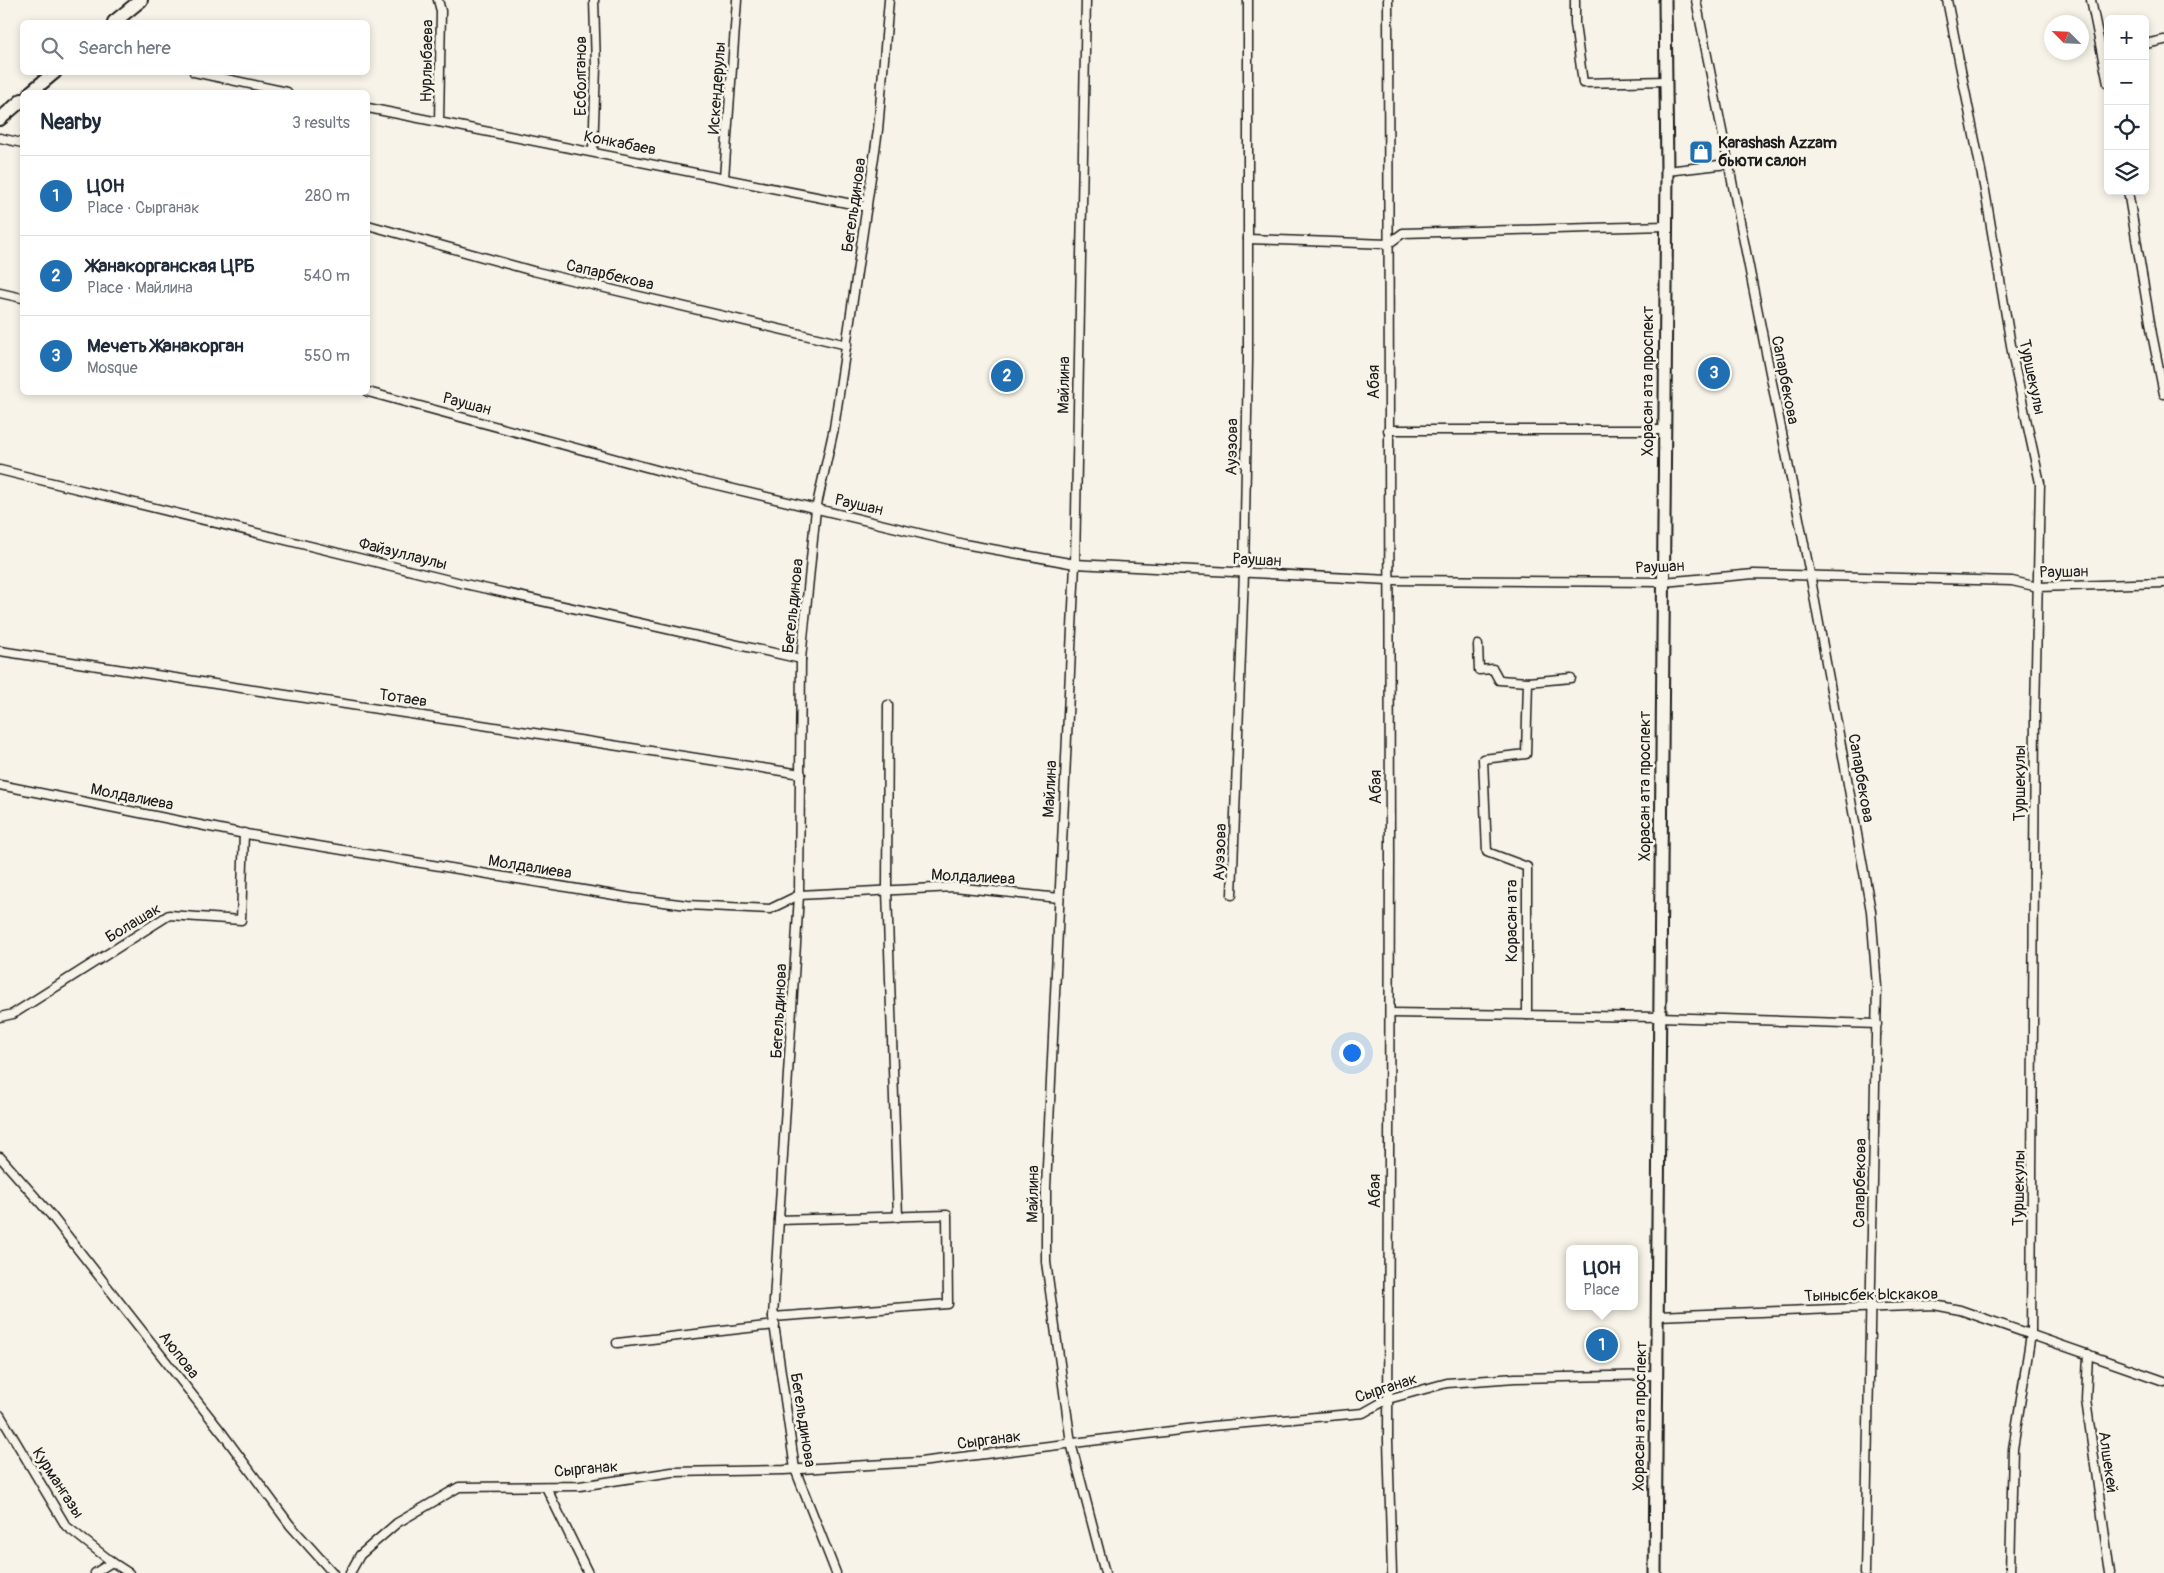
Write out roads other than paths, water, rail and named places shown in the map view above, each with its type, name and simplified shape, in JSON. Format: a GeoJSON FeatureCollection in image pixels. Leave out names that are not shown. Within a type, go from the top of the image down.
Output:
{"type":"FeatureCollection","features":[{"type":"Feature","properties":{"kind":"main road"},"geometry":{"type":"LineString","coordinates":[[116,20],[141,0]]}},
{"type":"Feature","properties":{"kind":"main road","name":"Хорасан ата проспект"},"geometry":{"type":"LineString","coordinates":[[1655,1573],[1666,226],[1665,0]]}},
{"type":"Feature","properties":{"kind":"main road"},"geometry":{"type":"LineString","coordinates":[[33,90],[51,75]]}},
{"type":"Feature","properties":{"kind":"main road"},"geometry":{"type":"LineString","coordinates":[[0,119],[20,102]]}},
{"type":"Feature","properties":{"kind":"street","name":"Нурлыбаева"},"geometry":{"type":"LineString","coordinates":[[438,0],[441,11],[439,122]]}},
{"type":"Feature","properties":{"kind":"street","name":"Есболганов"},"geometry":{"type":"LineString","coordinates":[[593,152],[596,68],[594,0]]}},
{"type":"Feature","properties":{"kind":"street","name":"Искендерулы"},"geometry":{"type":"LineString","coordinates":[[724,178],[737,0]]}},
{"type":"Feature","properties":{"kind":"street","name":"Бегельдинова"},"geometry":{"type":"LineString","coordinates":[[836,1573],[795,1469],[774,1321],[800,895],[801,659],[816,509],[834,428],[878,130],[889,0]]}},
{"type":"Feature","properties":{"kind":"street","name":"Майлина"},"geometry":{"type":"LineString","coordinates":[[1086,0],[1074,564],[1046,1188],[1046,1262],[1071,1443],[1105,1573]]}},
{"type":"Feature","properties":{"kind":"street","name":"Ауэзова"},"geometry":{"type":"LineString","coordinates":[[1232,895],[1244,573],[1248,239],[1248,0]]}},
{"type":"Feature","properties":{"kind":"street","name":"Абая"},"geometry":{"type":"LineString","coordinates":[[1388,0],[1390,1012],[1388,1400],[1392,1573]]}},
{"type":"Feature","properties":{"kind":"street"},"geometry":{"type":"LineString","coordinates":[[1575,0],[1575,24],[1583,83],[1666,81]]}},
{"type":"Feature","properties":{"kind":"street","name":"Сапарбекова"},"geometry":{"type":"LineString","coordinates":[[1696,0],[1810,574],[1871,911],[1877,987],[1877,1024],[1866,1573]]}},
{"type":"Feature","properties":{"kind":"street","name":"Туршекулы"},"geometry":{"type":"LineString","coordinates":[[1947,0],[1985,191],[2014,363],[2040,483],[2034,733],[2031,1334],[2013,1449],[2010,1573]]}},
{"type":"Feature","properties":{"kind":"street"},"geometry":{"type":"LineString","coordinates":[[2091,0],[2104,48]]}},
{"type":"Feature","properties":{"kind":"street"},"geometry":{"type":"LineString","coordinates":[[2149,43],[2164,40]]}},
{"type":"Feature","properties":{"kind":"street"},"geometry":{"type":"LineString","coordinates":[[208,75],[279,90]]}},
{"type":"Feature","properties":{"kind":"street","name":"Конкабаев"},"geometry":{"type":"LineString","coordinates":[[370,108],[867,207]]}},
{"type":"Feature","properties":{"kind":"street"},"geometry":{"type":"LineString","coordinates":[[0,138],[20,143]]}},
{"type":"Feature","properties":{"kind":"street"},"geometry":{"type":"LineString","coordinates":[[1666,171],[1728,164]]}},
{"type":"Feature","properties":{"kind":"street"},"geometry":{"type":"LineString","coordinates":[[2129,195],[2164,394]]}},
{"type":"Feature","properties":{"kind":"street","name":"Сапарбекова"},"geometry":{"type":"LineString","coordinates":[[370,226],[533,271],[847,344]]}},
{"type":"Feature","properties":{"kind":"street"},"geometry":{"type":"LineString","coordinates":[[1248,239],[1388,244],[1403,233],[1666,226]]}},
{"type":"Feature","properties":{"kind":"street"},"geometry":{"type":"LineString","coordinates":[[0,293],[20,298]]}},
{"type":"Feature","properties":{"kind":"street","name":"Раушан"},"geometry":{"type":"LineString","coordinates":[[370,393],[680,476],[964,544],[1074,564],[1389,580],[1663,582],[1754,574],[1810,574],[2012,582],[2038,587],[2164,583]]}},
{"type":"Feature","properties":{"kind":"street"},"geometry":{"type":"LineString","coordinates":[[1388,430],[1664,430]]}},
{"type":"Feature","properties":{"kind":"street","name":"Файзуллаулы"},"geometry":{"type":"LineString","coordinates":[[0,470],[465,584],[801,659]]}},
{"type":"Feature","properties":{"kind":"street"},"geometry":{"type":"LineString","coordinates":[[1478,645],[1479,670],[1493,669],[1499,680],[1528,682],[1571,678]]}},
{"type":"Feature","properties":{"kind":"street","name":"Тотаев"},"geometry":{"type":"LineString","coordinates":[[0,651],[801,774]]}},
{"type":"Feature","properties":{"kind":"street","name":"Корасан ата"},"geometry":{"type":"LineString","coordinates":[[1527,1015],[1526,867],[1487,852],[1484,759],[1526,754],[1528,682]]}},
{"type":"Feature","properties":{"kind":"street"},"geometry":{"type":"LineString","coordinates":[[888,705],[887,890],[898,1217]]}},
{"type":"Feature","properties":{"kind":"street","name":"Молдалиева"},"geometry":{"type":"LineString","coordinates":[[0,785],[244,833],[632,898],[687,904],[770,909],[800,895],[954,887],[1059,898]]}},
{"type":"Feature","properties":{"kind":"street","name":"Болашак"},"geometry":{"type":"LineString","coordinates":[[0,1017],[13,1014],[169,915],[241,920],[244,833]]}},
{"type":"Feature","properties":{"kind":"street"},"geometry":{"type":"LineString","coordinates":[[1390,1012],[1659,1017],[1877,1024]]}},
{"type":"Feature","properties":{"kind":"street","name":"Аюпова"},"geometry":{"type":"LineString","coordinates":[[0,1157],[51,1215],[223,1434],[290,1525],[333,1573]]}},
{"type":"Feature","properties":{"kind":"street"},"geometry":{"type":"LineString","coordinates":[[617,1343],[774,1321],[948,1304],[947,1215],[779,1220]]}},
{"type":"Feature","properties":{"kind":"street","name":"Тынысбек Ыскаков"},"geometry":{"type":"LineString","coordinates":[[1657,1316],[1934,1304],[1960,1310],[2164,1381]]}},
{"type":"Feature","properties":{"kind":"street","name":"Алшекей"},"geometry":{"type":"LineString","coordinates":[[2088,1354],[2086,1400],[2110,1573]]}},
{"type":"Feature","properties":{"kind":"street","name":"Сырганак"},"geometry":{"type":"LineString","coordinates":[[350,1573],[360,1555],[398,1522],[459,1487],[580,1486],[672,1472],[795,1469],[920,1462],[1212,1426],[1363,1413],[1388,1400],[1447,1383],[1515,1378],[1656,1375]]}},
{"type":"Feature","properties":{"kind":"street","name":"Курмангазы"},"geometry":{"type":"LineString","coordinates":[[0,1415],[66,1526],[129,1573]]}},
{"type":"Feature","properties":{"kind":"street"},"geometry":{"type":"LineString","coordinates":[[546,1487],[588,1573]]}},
{"type":"Feature","properties":{"kind":"street"},"geometry":{"type":"LineString","coordinates":[[95,1573],[112,1562]]}},
{"type":"Feature","properties":{"kind":"place","name":"Karashash Azzam бьюти салон"},"geometry":{"type":"Point","coordinates":[1701,152]}},
{"type":"Feature","properties":{"kind":"place","name":"Мечеть Жанакорган"},"geometry":{"type":"Point","coordinates":[1714,373]}},
{"type":"Feature","properties":{"kind":"place","name":"Жанакорганская ЦРБ"},"geometry":{"type":"Point","coordinates":[1007,376]}},
{"type":"Feature","properties":{"kind":"place","name":"ЦОН"},"geometry":{"type":"Point","coordinates":[1602,1345]}}]}
